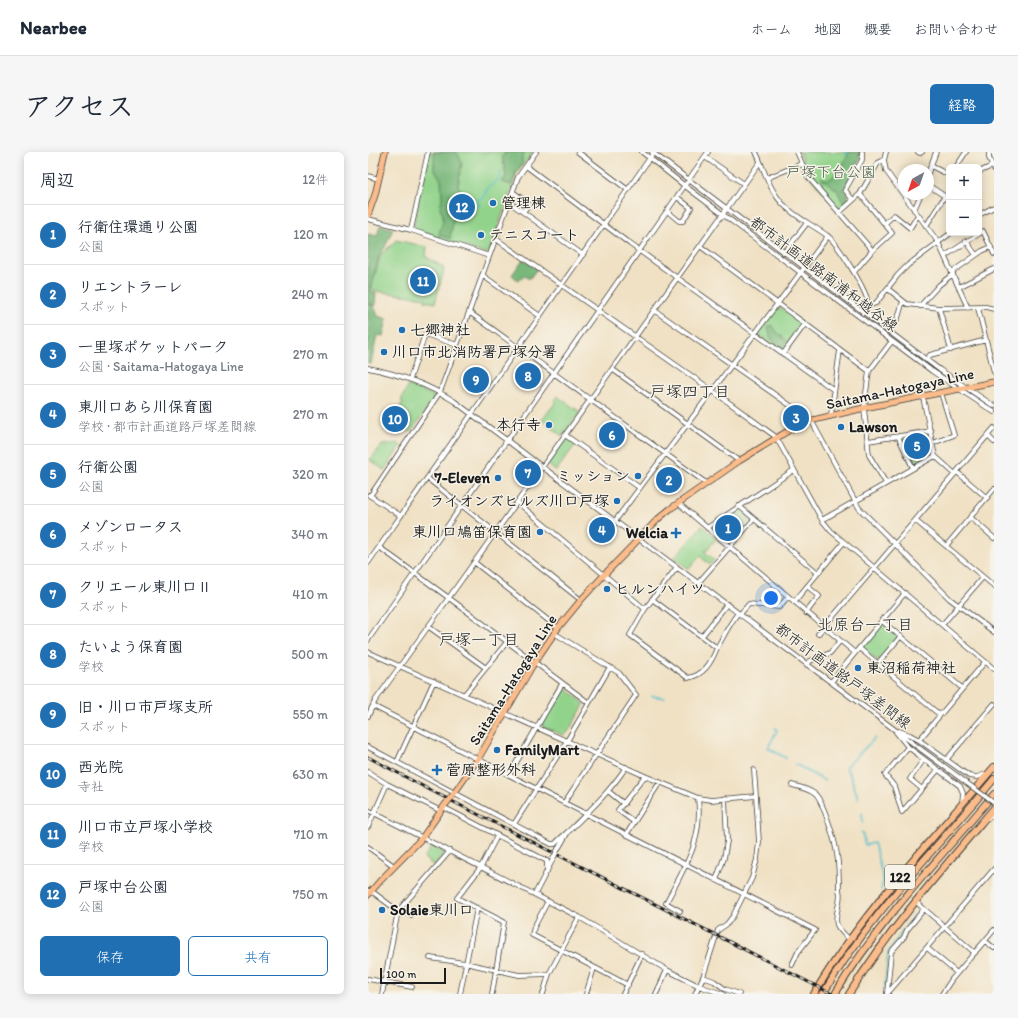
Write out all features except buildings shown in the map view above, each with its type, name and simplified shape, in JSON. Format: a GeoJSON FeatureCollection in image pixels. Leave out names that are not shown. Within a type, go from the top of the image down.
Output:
{"type":"FeatureCollection","features":[{"type":"Feature","properties":{"kind":"highway","name":"122"},"geometry":{"type":"LineString","coordinates":[[814,994],[829,968],[875,906],[992,769]]}},
{"type":"Feature","properties":{"kind":"highway"},"geometry":{"type":"LineString","coordinates":[[823,994],[839,968],[871,924],[994,779]]}},
{"type":"Feature","properties":{"kind":"highway"},"geometry":{"type":"LineString","coordinates":[[835,994],[848,973],[880,930],[994,794]]}},
{"type":"Feature","properties":{"kind":"highway","name":"122"},"geometry":{"type":"LineString","coordinates":[[850,994],[883,944],[916,901],[994,808]]}},
{"type":"Feature","properties":{"kind":"main road"},"geometry":{"type":"LineString","coordinates":[[368,215],[379,179],[385,152]]}},
{"type":"Feature","properties":{"kind":"main road","name":"Saitama-Hatogaya Line"},"geometry":{"type":"LineString","coordinates":[[443,808],[478,759],[534,663],[554,633],[581,600],[664,513],[739,461],[800,423],[864,408],[994,382]]}},
{"type":"Feature","properties":{"kind":"main road"},"geometry":{"type":"LineString","coordinates":[[369,893],[422,838],[443,808]]}},
{"type":"Feature","properties":{"kind":"street"},"geometry":{"type":"LineString","coordinates":[[411,230],[428,152]]}},
{"type":"Feature","properties":{"kind":"street"},"geometry":{"type":"LineString","coordinates":[[400,516],[369,495],[440,392],[518,177],[536,152]]}},
{"type":"Feature","properties":{"kind":"street"},"geometry":{"type":"LineString","coordinates":[[578,152],[628,190]]}},
{"type":"Feature","properties":{"kind":"street","name":"都市計画道路南浦和越谷線"},"geometry":{"type":"LineString","coordinates":[[642,152],[685,186],[958,389],[994,412]]}},
{"type":"Feature","properties":{"kind":"street"},"geometry":{"type":"LineString","coordinates":[[368,563],[653,152]]}},
{"type":"Feature","properties":{"kind":"street","name":"都市計画道路南浦和越谷線"},"geometry":{"type":"LineString","coordinates":[[653,152],[926,360],[994,406]]}},
{"type":"Feature","properties":{"kind":"street"},"geometry":{"type":"LineString","coordinates":[[368,640],[708,152]]}},
{"type":"Feature","properties":{"kind":"street"},"geometry":{"type":"LineString","coordinates":[[756,152],[772,190],[783,204],[807,223],[828,236],[845,256],[864,293],[868,305],[864,313]]}},
{"type":"Feature","properties":{"kind":"street"},"geometry":{"type":"LineString","coordinates":[[797,152],[808,177],[872,250]]}},
{"type":"Feature","properties":{"kind":"street"},"geometry":{"type":"LineString","coordinates":[[853,200],[845,190],[862,160],[862,152]]}},
{"type":"Feature","properties":{"kind":"street"},"geometry":{"type":"LineString","coordinates":[[886,152],[884,160],[886,171],[938,242],[968,308]]}},
{"type":"Feature","properties":{"kind":"street"},"geometry":{"type":"LineString","coordinates":[[932,164],[936,152]]}},
{"type":"Feature","properties":{"kind":"street"},"geometry":{"type":"LineString","coordinates":[[982,171],[993,167],[989,158],[989,152]]}},
{"type":"Feature","properties":{"kind":"street"},"geometry":{"type":"LineString","coordinates":[[958,164],[964,153]]}},
{"type":"Feature","properties":{"kind":"street"},"geometry":{"type":"LineString","coordinates":[[705,157],[744,184]]}},
{"type":"Feature","properties":{"kind":"street"},"geometry":{"type":"LineString","coordinates":[[839,213],[860,194],[878,163],[884,160]]}},
{"type":"Feature","properties":{"kind":"street"},"geometry":{"type":"LineString","coordinates":[[368,716],[375,701],[760,162]]}},
{"type":"Feature","properties":{"kind":"street"},"geometry":{"type":"LineString","coordinates":[[767,178],[801,164]]}},
{"type":"Feature","properties":{"kind":"street"},"geometry":{"type":"LineString","coordinates":[[526,166],[639,250],[834,390]]}},
{"type":"Feature","properties":{"kind":"street"},"geometry":{"type":"LineString","coordinates":[[934,168],[946,174]]}},
{"type":"Feature","properties":{"kind":"street"},"geometry":{"type":"LineString","coordinates":[[368,176],[379,179]]}},
{"type":"Feature","properties":{"kind":"street"},"geometry":{"type":"LineString","coordinates":[[934,189],[946,197]]}},
{"type":"Feature","properties":{"kind":"street"},"geometry":{"type":"LineString","coordinates":[[513,192],[529,204],[523,212]]}},
{"type":"Feature","properties":{"kind":"street"},"geometry":{"type":"LineString","coordinates":[[854,272],[872,250],[892,232],[860,194]]}},
{"type":"Feature","properties":{"kind":"street"},"geometry":{"type":"LineString","coordinates":[[666,211],[681,221],[687,215],[691,208],[677,197]]}},
{"type":"Feature","properties":{"kind":"street"},"geometry":{"type":"LineString","coordinates":[[926,226],[946,199]]}},
{"type":"Feature","properties":{"kind":"street"},"geometry":{"type":"LineString","coordinates":[[914,210],[918,200]]}},
{"type":"Feature","properties":{"kind":"street"},"geometry":{"type":"LineString","coordinates":[[509,202],[583,255]]}},
{"type":"Feature","properties":{"kind":"street"},"geometry":{"type":"LineString","coordinates":[[982,213],[994,207]]}},
{"type":"Feature","properties":{"kind":"street"},"geometry":{"type":"LineString","coordinates":[[884,224],[894,215],[910,228],[918,215]]}},
{"type":"Feature","properties":{"kind":"street"},"geometry":{"type":"LineString","coordinates":[[368,219],[411,230],[489,256]]}},
{"type":"Feature","properties":{"kind":"street"},"geometry":{"type":"LineString","coordinates":[[784,253],[807,223]]}},
{"type":"Feature","properties":{"kind":"street"},"geometry":{"type":"LineString","coordinates":[[945,256],[983,230],[994,254]]}},
{"type":"Feature","properties":{"kind":"street"},"geometry":{"type":"LineString","coordinates":[[615,521],[689,424],[828,236]]}},
{"type":"Feature","properties":{"kind":"street"},"geometry":{"type":"LineString","coordinates":[[868,305],[876,303],[898,275],[908,265],[947,236]]}},
{"type":"Feature","properties":{"kind":"street"},"geometry":{"type":"LineString","coordinates":[[496,238],[776,437],[822,520],[831,531],[994,669]]}},
{"type":"Feature","properties":{"kind":"street"},"geometry":{"type":"LineString","coordinates":[[966,241],[976,255]]}},
{"type":"Feature","properties":{"kind":"street"},"geometry":{"type":"LineString","coordinates":[[700,246],[869,371]]}},
{"type":"Feature","properties":{"kind":"street"},"geometry":{"type":"LineString","coordinates":[[920,306],[952,273],[982,251],[991,248]]}},
{"type":"Feature","properties":{"kind":"street"},"geometry":{"type":"LineString","coordinates":[[959,287],[994,269]]}},
{"type":"Feature","properties":{"kind":"street"},"geometry":{"type":"LineString","coordinates":[[482,275],[540,316]]}},
{"type":"Feature","properties":{"kind":"street"},"geometry":{"type":"LineString","coordinates":[[888,289],[907,304],[939,308],[994,309]]}},
{"type":"Feature","properties":{"kind":"street"},"geometry":{"type":"LineString","coordinates":[[889,331],[898,318],[903,301]]}},
{"type":"Feature","properties":{"kind":"street"},"geometry":{"type":"LineString","coordinates":[[939,308],[950,350]]}},
{"type":"Feature","properties":{"kind":"street"},"geometry":{"type":"LineString","coordinates":[[978,308],[994,372]]}},
{"type":"Feature","properties":{"kind":"street"},"geometry":{"type":"LineString","coordinates":[[654,310],[811,420],[854,501],[864,513],[958,606],[994,632]]}},
{"type":"Feature","properties":{"kind":"street"},"geometry":{"type":"LineString","coordinates":[[469,312],[706,483]]}},
{"type":"Feature","properties":{"kind":"street"},"geometry":{"type":"LineString","coordinates":[[783,354],[805,324]]}},
{"type":"Feature","properties":{"kind":"street"},"geometry":{"type":"LineString","coordinates":[[410,379],[426,334],[457,345]]}},
{"type":"Feature","properties":{"kind":"street"},"geometry":{"type":"LineString","coordinates":[[886,483],[869,455],[864,408],[869,371],[892,340]]}},
{"type":"Feature","properties":{"kind":"street"},"geometry":{"type":"LineString","coordinates":[[926,360],[930,355],[986,340]]}},
{"type":"Feature","properties":{"kind":"street"},"geometry":{"type":"LineString","coordinates":[[831,415],[840,350]]}},
{"type":"Feature","properties":{"kind":"street","name":"都市計画道路戸塚差間線"},"geometry":{"type":"LineString","coordinates":[[368,368],[395,374],[440,392],[472,414],[994,803]]}},
{"type":"Feature","properties":{"kind":"street"},"geometry":{"type":"LineString","coordinates":[[612,368],[739,461]]}},
{"type":"Feature","properties":{"kind":"street"},"geometry":{"type":"LineString","coordinates":[[933,443],[954,435],[941,392]]}},
{"type":"Feature","properties":{"kind":"street"},"geometry":{"type":"LineString","coordinates":[[923,397],[935,456],[987,498]]}},
{"type":"Feature","properties":{"kind":"street"},"geometry":{"type":"LineString","coordinates":[[818,634],[994,428]]}},
{"type":"Feature","properties":{"kind":"street"},"geometry":{"type":"LineString","coordinates":[[868,441],[931,431]]}},
{"type":"Feature","properties":{"kind":"street"},"geometry":{"type":"LineString","coordinates":[[565,435],[640,488]]}},
{"type":"Feature","properties":{"kind":"street"},"geometry":{"type":"LineString","coordinates":[[898,436],[913,468]]}},
{"type":"Feature","properties":{"kind":"street"},"geometry":{"type":"LineString","coordinates":[[988,436],[994,442]]}},
{"type":"Feature","properties":{"kind":"street"},"geometry":{"type":"LineString","coordinates":[[822,520],[935,456]]}},
{"type":"Feature","properties":{"kind":"street"},"geometry":{"type":"LineString","coordinates":[[707,528],[794,470]]}},
{"type":"Feature","properties":{"kind":"street"},"geometry":{"type":"LineString","coordinates":[[427,478],[581,600]]}},
{"type":"Feature","properties":{"kind":"street"},"geometry":{"type":"LineString","coordinates":[[946,546],[994,490]]}},
{"type":"Feature","properties":{"kind":"street"},"geometry":{"type":"LineString","coordinates":[[517,502],[645,609]]}},
{"type":"Feature","properties":{"kind":"street"},"geometry":{"type":"LineString","coordinates":[[678,503],[855,653]]}},
{"type":"Feature","properties":{"kind":"street"},"geometry":{"type":"LineString","coordinates":[[739,506],[818,573]]}},
{"type":"Feature","properties":{"kind":"street"},"geometry":{"type":"LineString","coordinates":[[970,517],[994,538]]}},
{"type":"Feature","properties":{"kind":"street"},"geometry":{"type":"LineString","coordinates":[[698,583],[754,519]]}},
{"type":"Feature","properties":{"kind":"street"},"geometry":{"type":"LineString","coordinates":[[916,520],[994,586]]}},
{"type":"Feature","properties":{"kind":"street"},"geometry":{"type":"LineString","coordinates":[[794,602],[844,542]]}},
{"type":"Feature","properties":{"kind":"street"},"geometry":{"type":"LineString","coordinates":[[379,547],[415,572],[588,704]]}},
{"type":"Feature","properties":{"kind":"street"},"geometry":{"type":"LineString","coordinates":[[474,562],[558,628]]}},
{"type":"Feature","properties":{"kind":"street"},"geometry":{"type":"LineString","coordinates":[[677,567],[645,609],[630,635],[688,678],[694,677],[703,671],[739,614],[749,604],[779,607],[788,597]]}},
{"type":"Feature","properties":{"kind":"street"},"geometry":{"type":"LineString","coordinates":[[942,625],[983,577]]}},
{"type":"Feature","properties":{"kind":"street"},"geometry":{"type":"LineString","coordinates":[[806,613],[819,596],[807,586]]}},
{"type":"Feature","properties":{"kind":"street"},"geometry":{"type":"LineString","coordinates":[[831,682],[904,593]]}},
{"type":"Feature","properties":{"kind":"street"},"geometry":{"type":"LineString","coordinates":[[652,599],[717,648]]}},
{"type":"Feature","properties":{"kind":"street"},"geometry":{"type":"LineString","coordinates":[[702,636],[726,604]]}},
{"type":"Feature","properties":{"kind":"street"},"geometry":{"type":"LineString","coordinates":[[882,621],[962,688]]}},
{"type":"Feature","properties":{"kind":"street"},"geometry":{"type":"LineString","coordinates":[[429,626],[486,668]]}},
{"type":"Feature","properties":{"kind":"street"},"geometry":{"type":"LineString","coordinates":[[554,633],[610,667],[623,678],[636,695],[564,803]]}},
{"type":"Feature","properties":{"kind":"street"},"geometry":{"type":"LineString","coordinates":[[878,663],[901,636]]}},
{"type":"Feature","properties":{"kind":"street"},"geometry":{"type":"LineString","coordinates":[[807,665],[810,661],[830,653],[840,641]]}},
{"type":"Feature","properties":{"kind":"street"},"geometry":{"type":"LineString","coordinates":[[464,695],[506,642]]}},
{"type":"Feature","properties":{"kind":"street"},"geometry":{"type":"LineString","coordinates":[[859,648],[940,715]]}},
{"type":"Feature","properties":{"kind":"street"},"geometry":{"type":"LineString","coordinates":[[368,652],[644,776],[698,798],[711,800],[756,796]]}},
{"type":"Feature","properties":{"kind":"street"},"geometry":{"type":"LineString","coordinates":[[919,740],[985,662]]}},
{"type":"Feature","properties":{"kind":"street"},"geometry":{"type":"LineString","coordinates":[[514,824],[567,741],[610,667]]}},
{"type":"Feature","properties":{"kind":"street"},"geometry":{"type":"LineString","coordinates":[[397,762],[434,681]]}},
{"type":"Feature","properties":{"kind":"street"},"geometry":{"type":"LineString","coordinates":[[509,775],[562,684]]}},
{"type":"Feature","properties":{"kind":"street"},"geometry":{"type":"LineString","coordinates":[[946,760],[994,704]]}},
{"type":"Feature","properties":{"kind":"street"},"geometry":{"type":"LineString","coordinates":[[373,706],[815,930],[798,952],[792,965]]}},
{"type":"Feature","properties":{"kind":"street"},"geometry":{"type":"LineString","coordinates":[[895,730],[919,740],[969,776],[983,776],[992,769]]}},
{"type":"Feature","properties":{"kind":"street"},"geometry":{"type":"LineString","coordinates":[[895,730],[908,747],[960,786],[963,793],[962,805]]}},
{"type":"Feature","properties":{"kind":"street"},"geometry":{"type":"LineString","coordinates":[[368,747],[454,794],[551,844],[555,844],[586,814],[616,782],[626,767]]}},
{"type":"Feature","properties":{"kind":"street"},"geometry":{"type":"LineString","coordinates":[[908,747],[885,775],[894,786],[902,812],[938,770]]}},
{"type":"Feature","properties":{"kind":"street"},"geometry":{"type":"LineString","coordinates":[[922,789],[910,779],[924,759]]}},
{"type":"Feature","properties":{"kind":"street"},"geometry":{"type":"LineString","coordinates":[[695,994],[703,977],[718,930],[730,921],[752,878],[758,842],[754,770]]}},
{"type":"Feature","properties":{"kind":"street"},"geometry":{"type":"LineString","coordinates":[[368,772],[387,784],[443,808],[547,861],[547,872]]}},
{"type":"Feature","properties":{"kind":"street"},"geometry":{"type":"LineString","coordinates":[[634,822],[618,810],[644,776]]}},
{"type":"Feature","properties":{"kind":"street"},"geometry":{"type":"LineString","coordinates":[[626,834],[660,782]]}},
{"type":"Feature","properties":{"kind":"street"},"geometry":{"type":"LineString","coordinates":[[368,827],[387,784]]}},
{"type":"Feature","properties":{"kind":"street"},"geometry":{"type":"LineString","coordinates":[[792,785],[815,794],[825,814],[836,850],[839,890],[841,895],[836,920],[837,926],[850,940]]}},
{"type":"Feature","properties":{"kind":"street"},"geometry":{"type":"LineString","coordinates":[[608,791],[624,804]]}},
{"type":"Feature","properties":{"kind":"street"},"geometry":{"type":"LineString","coordinates":[[680,911],[666,903],[693,848],[697,835],[699,823],[698,798]]}},
{"type":"Feature","properties":{"kind":"street"},"geometry":{"type":"LineString","coordinates":[[716,880],[724,858],[727,841],[725,798]]}},
{"type":"Feature","properties":{"kind":"street"},"geometry":{"type":"LineString","coordinates":[[368,810],[579,917],[667,970],[699,986],[723,994]]}},
{"type":"Feature","properties":{"kind":"street"},"geometry":{"type":"LineString","coordinates":[[984,820],[994,816]]}},
{"type":"Feature","properties":{"kind":"street"},"geometry":{"type":"LineString","coordinates":[[535,894],[568,832]]}},
{"type":"Feature","properties":{"kind":"street"},"geometry":{"type":"LineString","coordinates":[[492,994],[504,922],[457,898],[480,867],[497,836]]}},
{"type":"Feature","properties":{"kind":"street"},"geometry":{"type":"LineString","coordinates":[[368,847],[394,866]]}},
{"type":"Feature","properties":{"kind":"street"},"geometry":{"type":"LineString","coordinates":[[382,994],[398,911],[450,851]]}},
{"type":"Feature","properties":{"kind":"street"},"geometry":{"type":"LineString","coordinates":[[887,993],[892,990],[994,869]]}},
{"type":"Feature","properties":{"kind":"street"},"geometry":{"type":"LineString","coordinates":[[369,893],[374,893],[398,911],[411,914]]}},
{"type":"Feature","properties":{"kind":"street"},"geometry":{"type":"LineString","coordinates":[[548,901],[532,935],[628,985]]}},
{"type":"Feature","properties":{"kind":"street"},"geometry":{"type":"LineString","coordinates":[[916,901],[974,953]]}},
{"type":"Feature","properties":{"kind":"street"},"geometry":{"type":"LineString","coordinates":[[460,994],[477,908]]}},
{"type":"Feature","properties":{"kind":"street"},"geometry":{"type":"LineString","coordinates":[[887,993],[891,952],[924,909]]}},
{"type":"Feature","properties":{"kind":"street"},"geometry":{"type":"LineString","coordinates":[[543,994],[549,974],[579,917]]}},
{"type":"Feature","properties":{"kind":"street"},"geometry":{"type":"LineString","coordinates":[[942,994],[994,930]]}},
{"type":"Feature","properties":{"kind":"street"},"geometry":{"type":"LineString","coordinates":[[985,941],[994,948]]}},
{"type":"Feature","properties":{"kind":"street"},"geometry":{"type":"LineString","coordinates":[[927,948],[957,974]]}},
{"type":"Feature","properties":{"kind":"street"},"geometry":{"type":"LineString","coordinates":[[624,994],[642,954]]}},
{"type":"Feature","properties":{"kind":"street"},"geometry":{"type":"LineString","coordinates":[[430,958],[466,963],[519,975],[549,974]]}},
{"type":"Feature","properties":{"kind":"street"},"geometry":{"type":"LineString","coordinates":[[586,994],[594,968]]}},
{"type":"Feature","properties":{"kind":"street"},"geometry":{"type":"LineString","coordinates":[[656,994],[667,970]]}},
{"type":"Feature","properties":{"kind":"street"},"geometry":{"type":"LineString","coordinates":[[703,977],[714,981],[725,989],[740,994]]}},
{"type":"Feature","properties":{"kind":"street"},"geometry":{"type":"LineString","coordinates":[[368,979],[412,987]]}},
{"type":"Feature","properties":{"kind":"green space"},"geometry":{"type":"Polygon","coordinates":[[[429,152],[533,152],[517,173],[489,252],[486,254],[414,230],[413,228],[429,152]]]}},
{"type":"Feature","properties":{"kind":"green space"},"geometry":{"type":"Polygon","coordinates":[[[434,152],[457,152],[462,163],[458,186],[463,195],[456,196],[450,239],[439,235],[443,219],[440,208],[442,198],[441,180],[434,169],[434,152]]]}},
{"type":"Feature","properties":{"kind":"green space"},"geometry":{"type":"Polygon","coordinates":[[[504,152],[523,152],[524,154],[522,164],[516,172],[512,185],[502,182],[506,176],[502,156],[505,154],[504,152]]]}},
{"type":"Feature","properties":{"kind":"green space","name":"戸塚下台公園"},"geometry":{"type":"Polygon","coordinates":[[[799,152],[861,152],[860,160],[844,190],[850,201],[843,207],[837,208],[809,176],[799,152]]]}},
{"type":"Feature","properties":{"kind":"green space"},"geometry":{"type":"Polygon","coordinates":[[[849,152],[859,152],[858,160],[844,190],[849,198],[846,202],[842,201],[837,190],[821,178],[827,180],[832,177],[842,165],[849,152]]]}},
{"type":"Feature","properties":{"kind":"green space"},"geometry":{"type":"Polygon","coordinates":[[[380,225],[393,229],[384,249],[379,256],[371,287],[372,291],[376,293],[375,305],[368,303],[368,234],[377,236],[380,225]]]}},
{"type":"Feature","properties":{"kind":"green space"},"geometry":{"type":"Polygon","coordinates":[[[396,240],[427,247],[426,257],[443,267],[444,270],[435,303],[425,301],[425,298],[375,291],[372,287],[380,256],[396,240]]]}},
{"type":"Feature","properties":{"kind":"green space"},"geometry":{"type":"Polygon","coordinates":[[[523,259],[537,269],[529,279],[524,275],[519,281],[512,275],[523,259]]]}},
{"type":"Feature","properties":{"kind":"green space"},"geometry":{"type":"Polygon","coordinates":[[[368,304],[374,306],[378,316],[387,319],[383,336],[377,335],[371,364],[368,363],[368,304]]]}},
{"type":"Feature","properties":{"kind":"green space"},"geometry":{"type":"Polygon","coordinates":[[[777,308],[781,308],[803,324],[783,351],[759,335],[759,331],[777,308]]]}},
{"type":"Feature","properties":{"kind":"green space"},"geometry":{"type":"Polygon","coordinates":[[[772,325],[787,341],[782,347],[771,339],[768,327],[772,325]]]}},
{"type":"Feature","properties":{"kind":"green space"},"geometry":{"type":"Polygon","coordinates":[[[408,385],[433,395],[434,399],[411,432],[404,430],[405,422],[384,416],[386,412],[396,414],[403,402],[401,401],[408,385]]]}},
{"type":"Feature","properties":{"kind":"green space"},"geometry":{"type":"Polygon","coordinates":[[[557,396],[580,412],[562,436],[542,420],[556,402],[554,400],[557,396]]]}},
{"type":"Feature","properties":{"kind":"green space"},"geometry":{"type":"Polygon","coordinates":[[[926,432],[930,435],[932,447],[931,454],[914,465],[911,464],[900,439],[902,437],[926,432]]]}},
{"type":"Feature","properties":{"kind":"green space"},"geometry":{"type":"Polygon","coordinates":[[[569,438],[576,444],[556,471],[549,466],[548,462],[565,439],[569,438]]]}},
{"type":"Feature","properties":{"kind":"green space"},"geometry":{"type":"Polygon","coordinates":[[[398,443],[401,446],[384,470],[370,460],[382,445],[398,443]]]}},
{"type":"Feature","properties":{"kind":"green space"},"geometry":{"type":"Polygon","coordinates":[[[737,510],[740,510],[750,518],[750,520],[731,543],[728,543],[711,529],[713,526],[737,510]]]}},
{"type":"Feature","properties":{"kind":"green space"},"geometry":{"type":"Polygon","coordinates":[[[702,526],[717,538],[705,552],[714,560],[710,565],[700,556],[689,569],[674,558],[702,526]]]}},
{"type":"Feature","properties":{"kind":"green space"},"geometry":{"type":"Polygon","coordinates":[[[884,624],[898,637],[880,660],[877,660],[864,649],[863,645],[880,625],[884,624]]]}},
{"type":"Feature","properties":{"kind":"green space"},"geometry":{"type":"Polygon","coordinates":[[[565,688],[584,703],[584,705],[568,732],[563,735],[543,727],[542,723],[562,689],[565,688]]]}},
{"type":"Feature","properties":{"kind":"green space"},"geometry":{"type":"Polygon","coordinates":[[[432,846],[443,852],[443,855],[434,866],[424,858],[432,846]]]}},
{"type":"Feature","properties":{"kind":"waterway"},"geometry":{"type":"LineString","coordinates":[[478,200],[482,198],[488,188],[498,180],[500,177],[500,171]]}},
{"type":"Feature","properties":{"kind":"waterway"},"geometry":{"type":"LineString","coordinates":[[652,696],[665,698]]}},
{"type":"Feature","properties":{"kind":"waterway"},"geometry":{"type":"LineString","coordinates":[[775,728],[777,730],[768,748],[786,758]]}},
{"type":"Feature","properties":{"kind":"waterway"},"geometry":{"type":"LineString","coordinates":[[858,798],[846,767],[875,738]]}},
{"type":"Feature","properties":{"kind":"waterway"},"geometry":{"type":"LineString","coordinates":[[795,764],[825,781]]}},
{"type":"Feature","properties":{"kind":"waterway"},"geometry":{"type":"LineString","coordinates":[[862,813],[863,823]]}},
{"type":"Feature","properties":{"kind":"waterway"},"geometry":{"type":"LineString","coordinates":[[862,832],[865,845],[874,843],[884,882],[881,890]]}},
{"type":"Feature","properties":{"kind":"waterway"},"geometry":{"type":"LineString","coordinates":[[884,994],[888,953],[914,915]]}},
{"type":"Feature","properties":{"kind":"railway"},"geometry":{"type":"LineString","coordinates":[[368,757],[832,994]]}},
{"type":"Feature","properties":{"kind":"place","name":"管理棟"},"geometry":{"type":"Point","coordinates":[493,203]}},
{"type":"Feature","properties":{"kind":"place","name":"戸塚中台公園"},"geometry":{"type":"Point","coordinates":[462,207]}},
{"type":"Feature","properties":{"kind":"place","name":"テニスコート"},"geometry":{"type":"Point","coordinates":[481,235]}},
{"type":"Feature","properties":{"kind":"place","name":"川口市立戸塚小学校"},"geometry":{"type":"Point","coordinates":[423,281]}},
{"type":"Feature","properties":{"kind":"place","name":"七郷神社"},"geometry":{"type":"Point","coordinates":[402,330]}},
{"type":"Feature","properties":{"kind":"place","name":"川口市北消防署戸塚分署"},"geometry":{"type":"Point","coordinates":[384,352]}},
{"type":"Feature","properties":{"kind":"place","name":"たいよう保育園"},"geometry":{"type":"Point","coordinates":[528,376]}},
{"type":"Feature","properties":{"kind":"place","name":"旧・川口市戸塚支所"},"geometry":{"type":"Point","coordinates":[476,380]}},
{"type":"Feature","properties":{"kind":"place","name":"一里塚ポケットパーク"},"geometry":{"type":"Point","coordinates":[796,418]}},
{"type":"Feature","properties":{"kind":"place","name":"西光院"},"geometry":{"type":"Point","coordinates":[395,419]}},
{"type":"Feature","properties":{"kind":"place","name":"本行寺"},"geometry":{"type":"Point","coordinates":[549,425]}},
{"type":"Feature","properties":{"kind":"place","name":"Lawson"},"geometry":{"type":"Point","coordinates":[841,427]}},
{"type":"Feature","properties":{"kind":"place","name":"メゾンロータス"},"geometry":{"type":"Point","coordinates":[612,435]}},
{"type":"Feature","properties":{"kind":"place","name":"行衛公園"},"geometry":{"type":"Point","coordinates":[917,446]}},
{"type":"Feature","properties":{"kind":"place","name":"クリエール東川口Ⅱ"},"geometry":{"type":"Point","coordinates":[528,473]}},
{"type":"Feature","properties":{"kind":"place","name":"ミッション"},"geometry":{"type":"Point","coordinates":[638,476]}},
{"type":"Feature","properties":{"kind":"place","name":"7-Eleven"},"geometry":{"type":"Point","coordinates":[498,478]}},
{"type":"Feature","properties":{"kind":"place","name":"リエントラーレ"},"geometry":{"type":"Point","coordinates":[669,480]}},
{"type":"Feature","properties":{"kind":"place","name":"ライオンズヒルズ川口戸塚"},"geometry":{"type":"Point","coordinates":[617,501]}},
{"type":"Feature","properties":{"kind":"place","name":"行衛住環通り公園"},"geometry":{"type":"Point","coordinates":[728,528]}},
{"type":"Feature","properties":{"kind":"place","name":"東川口あら川保育園"},"geometry":{"type":"Point","coordinates":[602,530]}},
{"type":"Feature","properties":{"kind":"place","name":"東川口鳩笛保育園"},"geometry":{"type":"Point","coordinates":[540,532]}},
{"type":"Feature","properties":{"kind":"place","name":"Welcia"},"geometry":{"type":"Point","coordinates":[676,533]}},
{"type":"Feature","properties":{"kind":"place","name":"ヒルンハイツ"},"geometry":{"type":"Point","coordinates":[607,589]}},
{"type":"Feature","properties":{"kind":"place","name":"東沼稲荷神社"},"geometry":{"type":"Point","coordinates":[858,668]}},
{"type":"Feature","properties":{"kind":"place","name":"FamilyMart"},"geometry":{"type":"Point","coordinates":[497,750]}},
{"type":"Feature","properties":{"kind":"place","name":"菅原整形外科"},"geometry":{"type":"Point","coordinates":[437,770]}},
{"type":"Feature","properties":{"kind":"place","name":"Solaie東川口"},"geometry":{"type":"Point","coordinates":[382,910]}},
{"type":"Feature","properties":{"kind":"district","name":"戸塚四丁目"},"geometry":{"type":"Point","coordinates":[690,391]}},
{"type":"Feature","properties":{"kind":"district","name":"北原台一丁目"},"geometry":{"type":"Point","coordinates":[865,624]}},
{"type":"Feature","properties":{"kind":"district","name":"戸塚一丁目"},"geometry":{"type":"Point","coordinates":[479,639]}}]}
